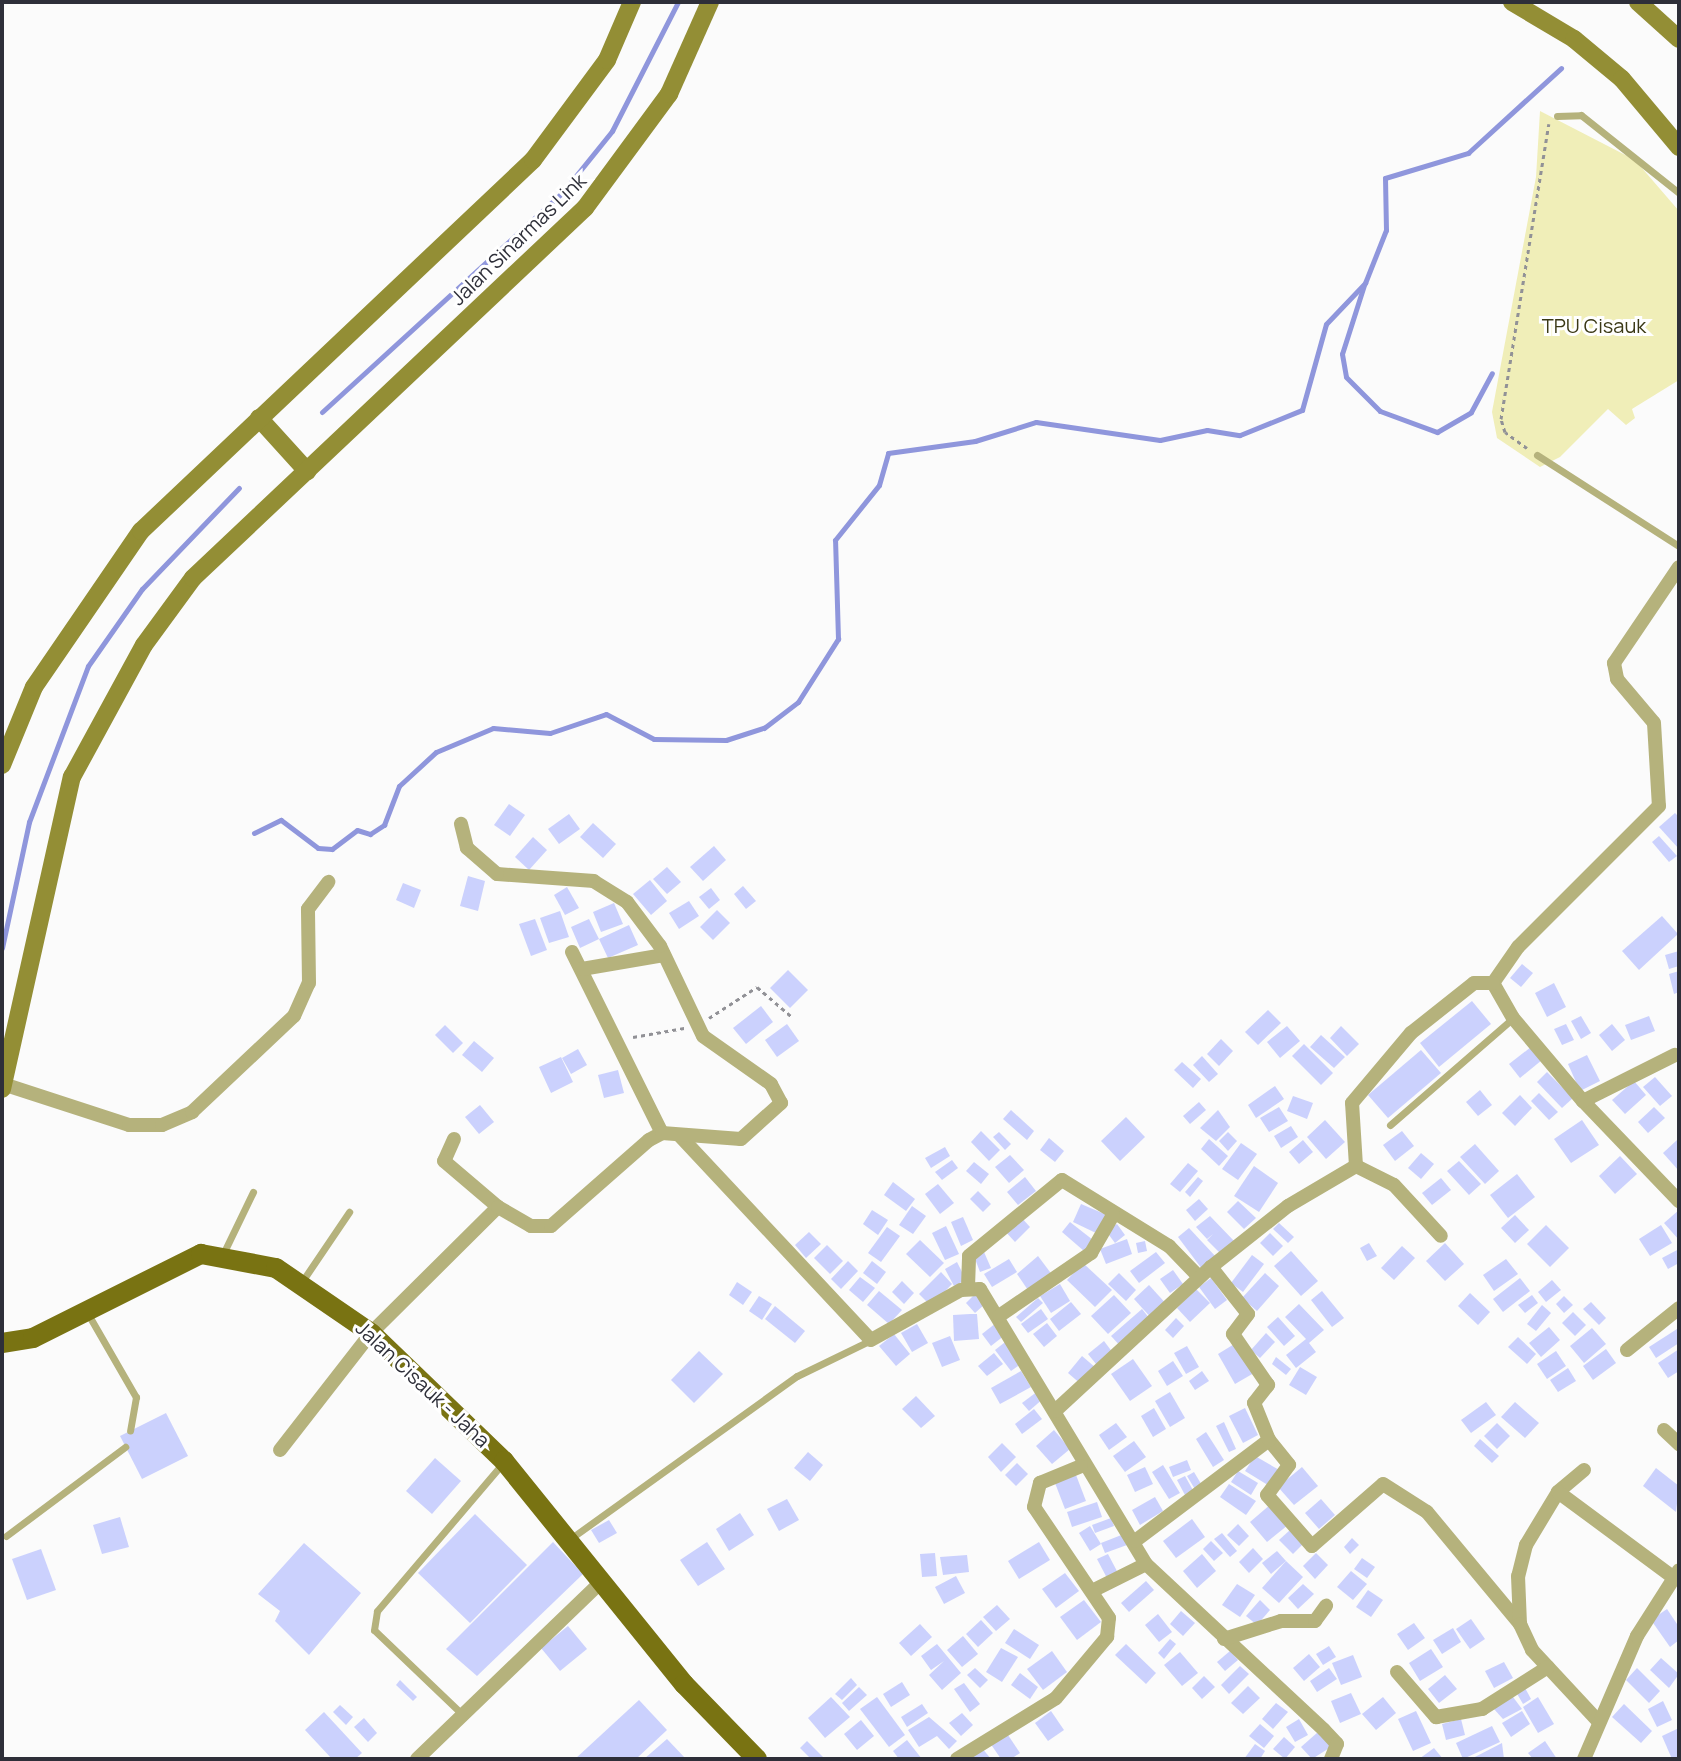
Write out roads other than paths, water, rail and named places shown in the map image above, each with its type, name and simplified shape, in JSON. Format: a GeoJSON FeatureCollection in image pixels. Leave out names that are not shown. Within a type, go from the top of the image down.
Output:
{"type":"FeatureCollection","features":[{"type":"Feature","properties":{"kind":"main road","name":"Jalan Cisauk - Jaha"},"geometry":{"type":"LineString","coordinates":[[2,1343],[33,1338],[180,1261],[223,1254],[276,1268],[371,1333],[504,1461],[601,1582],[750,1755]]}},
{"type":"Feature","properties":{"kind":"street"},"geometry":{"type":"LineString","coordinates":[[2,765],[34,687],[104,580],[141,531],[533,160],[607,60],[632,2]]}},
{"type":"Feature","properties":{"kind":"street","name":"Jalan Sinarmas Link"},"geometry":{"type":"LineString","coordinates":[[2,1086],[72,777],[97,720],[193,578],[585,208],[669,94],[710,2]]}},
{"type":"Feature","properties":{"kind":"street"},"geometry":{"type":"LineString","coordinates":[[1512,2],[1574,39],[1622,79],[1679,147]]}},
{"type":"Feature","properties":{"kind":"street"},"geometry":{"type":"LineString","coordinates":[[1638,2],[1679,39]]}},
{"type":"Feature","properties":{"kind":"street"},"geometry":{"type":"LineString","coordinates":[[259,418],[307,471]]}},
{"type":"Feature","properties":{"kind":"street"},"geometry":{"type":"LineString","coordinates":[[1493,983],[1518,947],[1659,806],[1654,723],[1617,679],[1614,663],[1679,567]]}},
{"type":"Feature","properties":{"kind":"street"},"geometry":{"type":"LineString","coordinates":[[454,1139],[444,1161],[498,1207],[531,1226],[551,1226],[662,1133],[741,1139],[781,1103],[771,1084],[703,1036],[664,955],[610,890],[594,881],[497,874],[467,848],[461,824]]}},
{"type":"Feature","properties":{"kind":"street"},"geometry":{"type":"LineString","coordinates":[[2,1086],[129,1125],[162,1125],[192,1112],[294,1016],[309,983],[308,909],[328,882]]}},
{"type":"Feature","properties":{"kind":"street"},"geometry":{"type":"LineString","coordinates":[[572,952],[662,1133]]}},
{"type":"Feature","properties":{"kind":"street"},"geometry":{"type":"LineString","coordinates":[[582,969],[664,955]]}},
{"type":"Feature","properties":{"kind":"street"},"geometry":{"type":"LineString","coordinates":[[1356,1166],[1352,1103],[1411,1033],[1474,983],[1493,983]]}},
{"type":"Feature","properties":{"kind":"street"},"geometry":{"type":"LineString","coordinates":[[1493,983],[1513,1018],[1583,1101],[1679,1201]]}},
{"type":"Feature","properties":{"kind":"street"},"geometry":{"type":"LineString","coordinates":[[1583,1101],[1675,1055]]}},
{"type":"Feature","properties":{"kind":"street"},"geometry":{"type":"LineString","coordinates":[[680,1136],[871,1340],[968,1287],[980,1289],[1084,1454],[1081,1466],[1135,1541],[1146,1564],[1332,1738],[1331,1759]]}},
{"type":"Feature","properties":{"kind":"street"},"geometry":{"type":"LineString","coordinates":[[1356,1166],[1394,1185],[1441,1236]]}},
{"type":"Feature","properties":{"kind":"street"},"geometry":{"type":"LineString","coordinates":[[1055,1411],[1205,1272],[1288,1206],[1356,1166]]}},
{"type":"Feature","properties":{"kind":"street"},"geometry":{"type":"LineString","coordinates":[[968,1287],[969,1256],[1058,1181],[1169,1246],[1205,1272],[1248,1314],[1233,1334],[1268,1385],[1254,1403],[1269,1440],[1289,1465],[1267,1495],[1312,1546],[1383,1484],[1427,1512],[1520,1624],[1548,1667],[1598,1721]]}},
{"type":"Feature","properties":{"kind":"street"},"geometry":{"type":"LineString","coordinates":[[280,1450],[371,1333],[498,1207]]}},
{"type":"Feature","properties":{"kind":"street"},"geometry":{"type":"LineString","coordinates":[[999,1316],[1091,1253],[1113,1215]]}},
{"type":"Feature","properties":{"kind":"street"},"geometry":{"type":"LineString","coordinates":[[1627,1350],[1677,1314]]}},
{"type":"Feature","properties":{"kind":"street"},"geometry":{"type":"LineString","coordinates":[[1664,1430],[1679,1444]]}},
{"type":"Feature","properties":{"kind":"street"},"geometry":{"type":"LineString","coordinates":[[1135,1541],[1269,1440]]}},
{"type":"Feature","properties":{"kind":"street"},"geometry":{"type":"LineString","coordinates":[[957,1759],[1056,1698],[1099,1648],[1109,1618],[1034,1507],[1040,1483],[1081,1466]]}},
{"type":"Feature","properties":{"kind":"street"},"geometry":{"type":"LineString","coordinates":[[1520,1624],[1518,1576],[1526,1545],[1558,1492],[1584,1470]]}},
{"type":"Feature","properties":{"kind":"street"},"geometry":{"type":"LineString","coordinates":[[1558,1492],[1676,1573],[1598,1721],[1584,1759]]}},
{"type":"Feature","properties":{"kind":"street"},"geometry":{"type":"LineString","coordinates":[[1092,1591],[1146,1564]]}},
{"type":"Feature","properties":{"kind":"street"},"geometry":{"type":"LineString","coordinates":[[417,1759],[466,1717],[601,1582]]}},
{"type":"Feature","properties":{"kind":"street"},"geometry":{"type":"LineString","coordinates":[[1224,1639],[1281,1621],[1315,1621],[1326,1606]]}},
{"type":"Feature","properties":{"kind":"street"},"geometry":{"type":"LineString","coordinates":[[1397,1672],[1436,1717],[1482,1709],[1548,1667]]}},
{"type":"Feature","properties":{"kind":"lane"},"geometry":{"type":"LineString","coordinates":[[1557,116],[1581,115],[1679,193]]}},
{"type":"Feature","properties":{"kind":"lane"},"geometry":{"type":"LineString","coordinates":[[1537,455],[1679,546]]}},
{"type":"Feature","properties":{"kind":"lane"},"geometry":{"type":"LineString","coordinates":[[1390,1125],[1513,1018]]}},
{"type":"Feature","properties":{"kind":"lane"},"geometry":{"type":"LineString","coordinates":[[223,1254],[253,1192]]}},
{"type":"Feature","properties":{"kind":"lane"},"geometry":{"type":"LineString","coordinates":[[301,1283],[349,1212]]}},
{"type":"Feature","properties":{"kind":"lane"},"geometry":{"type":"LineString","coordinates":[[87,1312],[136,1397],[130,1430]]}},
{"type":"Feature","properties":{"kind":"lane"},"geometry":{"type":"LineString","coordinates":[[568,1541],[797,1376],[871,1340]]}},
{"type":"Feature","properties":{"kind":"lane"},"geometry":{"type":"LineString","coordinates":[[6,1536],[125,1447]]}},
{"type":"Feature","properties":{"kind":"lane"},"geometry":{"type":"LineString","coordinates":[[466,1717],[374,1630],[377,1611],[504,1461]]}},
{"type":"Feature","properties":{"kind":"waterway"},"geometry":{"type":"LineString","coordinates":[[322,412],[562,193],[612,131],[678,2]]}},
{"type":"Feature","properties":{"kind":"waterway"},"geometry":{"type":"LineString","coordinates":[[254,833],[281,820],[318,848],[332,849],[357,830],[370,834],[384,825],[399,786],[436,752],[493,728],[550,733],[606,714],[654,739],[726,740],[764,728],[798,702],[838,639],[835,540],[879,485],[888,453],[975,441],[1036,422],[1160,440],[1207,430],[1240,435],[1302,410],[1326,324],[1365,283],[1386,230],[1385,178],[1468,153],[1561,68]]}},
{"type":"Feature","properties":{"kind":"waterway"},"geometry":{"type":"LineString","coordinates":[[1364,285],[1342,354],[1346,377],[1380,411],[1437,432],[1471,412],[1492,373]]}},
{"type":"Feature","properties":{"kind":"waterway"},"geometry":{"type":"LineString","coordinates":[[2,948],[29,822],[88,666],[142,589],[239,488]]}},
{"type":"Feature","properties":{"kind":"park label","name":"TPU Cisauk"},"geometry":{"type":"Point","coordinates":[1594,325]}}]}
